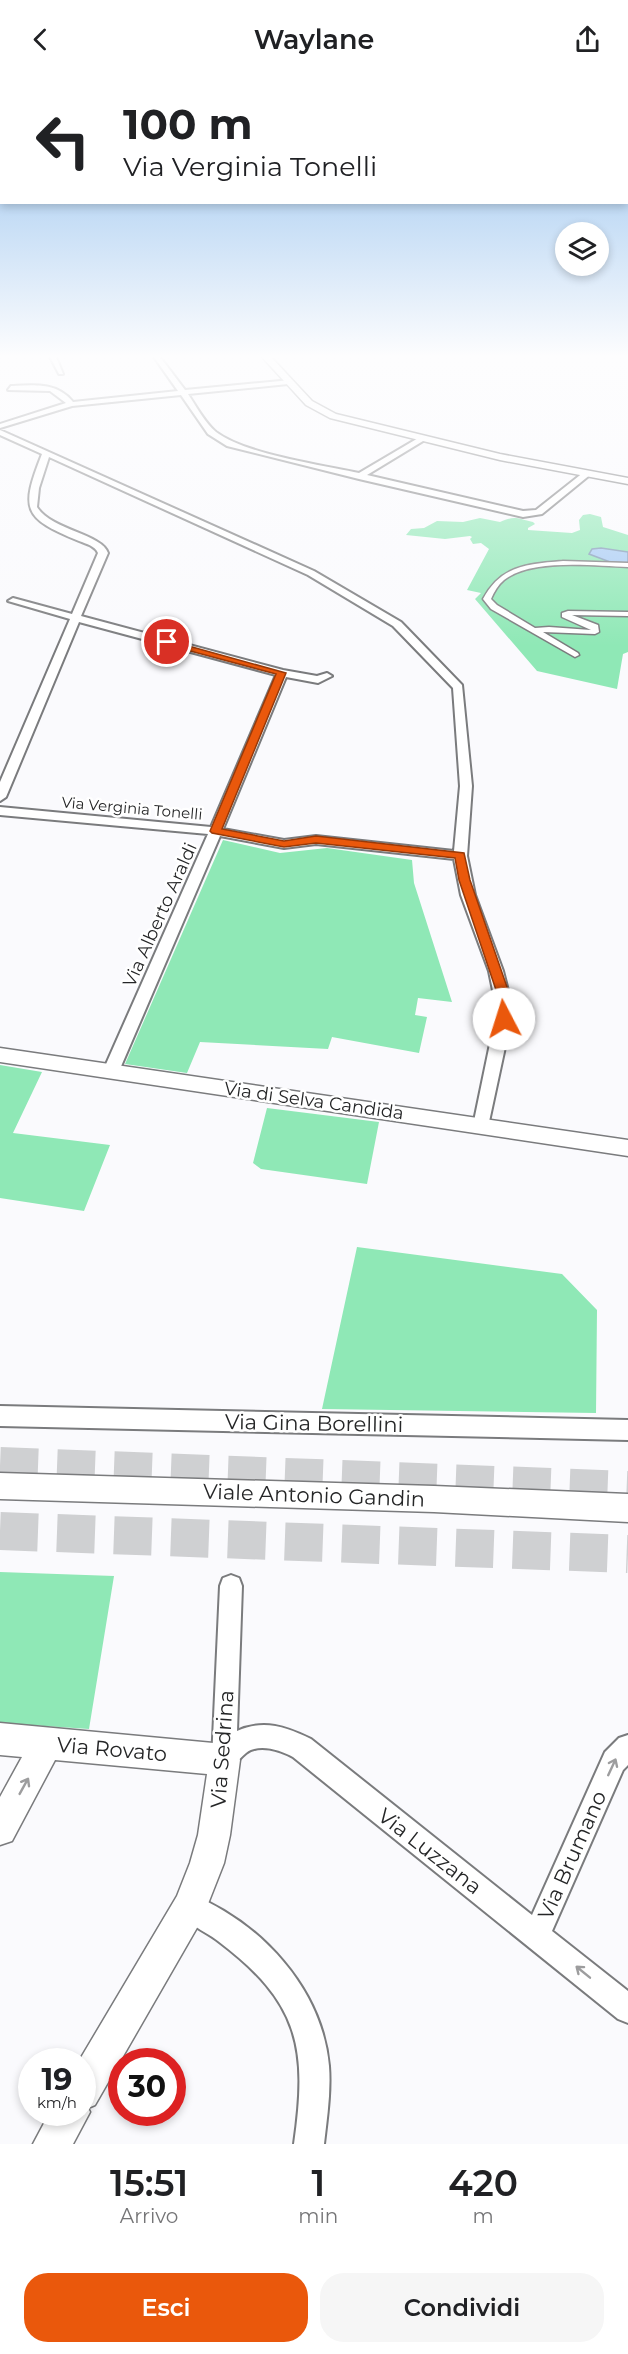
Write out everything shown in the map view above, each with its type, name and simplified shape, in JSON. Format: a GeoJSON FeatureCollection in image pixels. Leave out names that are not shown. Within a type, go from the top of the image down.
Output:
{"type":"FeatureCollection","features":[{"type":"Feature","properties":{"kind":"street"},"geometry":{"type":"LineString","coordinates":[[0,797],[103,551],[97,545],[58,528],[36,513],[33,502],[38,475],[47,453]]}},
{"type":"Feature","properties":{"kind":"street"},"geometry":{"type":"LineString","coordinates":[[48,453],[311,573],[397,624],[458,687],[466,786],[460,856],[464,880],[500,983],[505,1010],[481,1126]]}},
{"type":"Feature","properties":{"kind":"street"},"geometry":{"type":"LineString","coordinates":[[262,453],[514,513],[528,514],[539,512],[587,474]]}},
{"type":"Feature","properties":{"kind":"street"},"geometry":{"type":"LineString","coordinates":[[359,477],[397,453]]}},
{"type":"Feature","properties":{"kind":"street"},"geometry":{"type":"LineString","coordinates":[[489,453],[628,481]]}},
{"type":"Feature","properties":{"kind":"street"},"geometry":{"type":"LineString","coordinates":[[488,598],[501,578],[509,573],[537,566],[628,565]]}},
{"type":"Feature","properties":{"kind":"street"},"geometry":{"type":"LineString","coordinates":[[478,596],[488,598],[494,607],[575,655]]}},
{"type":"Feature","properties":{"kind":"street"},"geometry":{"type":"LineString","coordinates":[[13,602],[282,673],[318,680],[327,676]]}},
{"type":"Feature","properties":{"kind":"street"},"geometry":{"type":"LineString","coordinates":[[534,630],[595,632],[595,627],[565,615],[568,613],[628,614]]}},
{"type":"Feature","properties":{"kind":"street","name":"Via Alberto Araldi"},"geometry":{"type":"LineString","coordinates":[[111,1071],[282,673]]}},
{"type":"Feature","properties":{"kind":"street","name":"Via Verginia Tonelli"},"geometry":{"type":"LineString","coordinates":[[0,811],[216,831],[284,844],[316,840],[460,856]]}},
{"type":"Feature","properties":{"kind":"street","name":"Via di Selva Candida"},"geometry":{"type":"LineString","coordinates":[[0,1055],[628,1148]]}},
{"type":"Feature","properties":{"kind":"street","name":"Via Gina Borellini"},"geometry":{"type":"LineString","coordinates":[[0,1416],[628,1430]]}},
{"type":"Feature","properties":{"kind":"street","name":"Viale Antonio Gandin"},"geometry":{"type":"LineString","coordinates":[[0,1486],[434,1499],[628,1508]]}},
{"type":"Feature","properties":{"kind":"street","name":"Via Sedrina"},"geometry":{"type":"LineString","coordinates":[[96,2068],[190,1907],[207,1863],[220,1800],[224,1760],[231,1586]]}},
{"type":"Feature","properties":{"kind":"street","name":"Via Luzzana"},"geometry":{"type":"LineString","coordinates":[[224,1760],[239,1742],[252,1737],[271,1737],[293,1743],[628,2009]]}},
{"type":"Feature","properties":{"kind":"street","name":"Via Rovato"},"geometry":{"type":"LineString","coordinates":[[0,1739],[224,1760]]}},
{"type":"Feature","properties":{"kind":"street"},"geometry":{"type":"LineString","coordinates":[[0,1829],[47,1743]]}},
{"type":"Feature","properties":{"kind":"street","name":"Via Brumano"},"geometry":{"type":"LineString","coordinates":[[537,1935],[614,1761],[628,1747]]}},
{"type":"Feature","properties":{"kind":"street"},"geometry":{"type":"LineString","coordinates":[[190,1907],[249,1946],[282,1980],[298,2005],[311,2040],[317,2088],[309,2144]]}},
{"type":"Feature","properties":{"kind":"street"},"geometry":{"type":"LineString","coordinates":[[52,2144],[63,2126]]}},
{"type":"Feature","properties":{"kind":"green space"},"geometry":{"type":"Polygon","coordinates":[[[583,515],[601,517],[603,527],[628,535],[628,652],[623,654],[617,689],[537,671],[475,599],[481,593],[467,590],[489,549],[481,543],[473,544],[470,536],[445,539],[406,535],[411,529],[424,528],[437,521],[463,522],[480,518],[500,522],[516,518],[535,524],[528,530],[572,533],[580,530],[579,520],[583,515]]]}},
{"type":"Feature","properties":{"kind":"green space"},"geometry":{"type":"Polygon","coordinates":[[[223,840],[280,853],[327,848],[412,860],[414,883],[452,1002],[418,998],[415,1015],[427,1017],[419,1053],[332,1037],[328,1049],[200,1042],[187,1073],[125,1064],[223,840]]]}},
{"type":"Feature","properties":{"kind":"green space"},"geometry":{"type":"Polygon","coordinates":[[[0,1065],[42,1072],[13,1133],[110,1145],[84,1211],[0,1198],[0,1065]]]}},
{"type":"Feature","properties":{"kind":"green space"},"geometry":{"type":"Polygon","coordinates":[[[267,1108],[379,1122],[367,1184],[261,1169],[253,1163],[267,1108]]]}},
{"type":"Feature","properties":{"kind":"green space"},"geometry":{"type":"Polygon","coordinates":[[[357,1247],[562,1274],[597,1310],[596,1413],[322,1409],[357,1247]]]}},
{"type":"Feature","properties":{"kind":"green space"},"geometry":{"type":"Polygon","coordinates":[[[0,1572],[114,1576],[89,1729],[0,1723],[0,1572]]]}},
{"type":"Feature","properties":{"kind":"water"},"geometry":{"type":"Polygon","coordinates":[[[592,549],[628,552],[628,563],[610,562],[589,554],[592,549]]]}},
{"type":"Feature","properties":{"kind":"tunnel"},"geometry":{"type":"LineString","coordinates":[[0,1466],[628,1490]]}},
{"type":"Feature","properties":{"kind":"tunnel"},"geometry":{"type":"LineString","coordinates":[[0,1531],[628,1554]]}},
{"type":"Feature","properties":{"kind":"route"},"geometry":{"type":"LineString","coordinates":[[167,642],[282,673],[216,831],[284,844],[316,840],[376,844],[460,856],[464,880],[502,990],[504,1019]]}}]}
